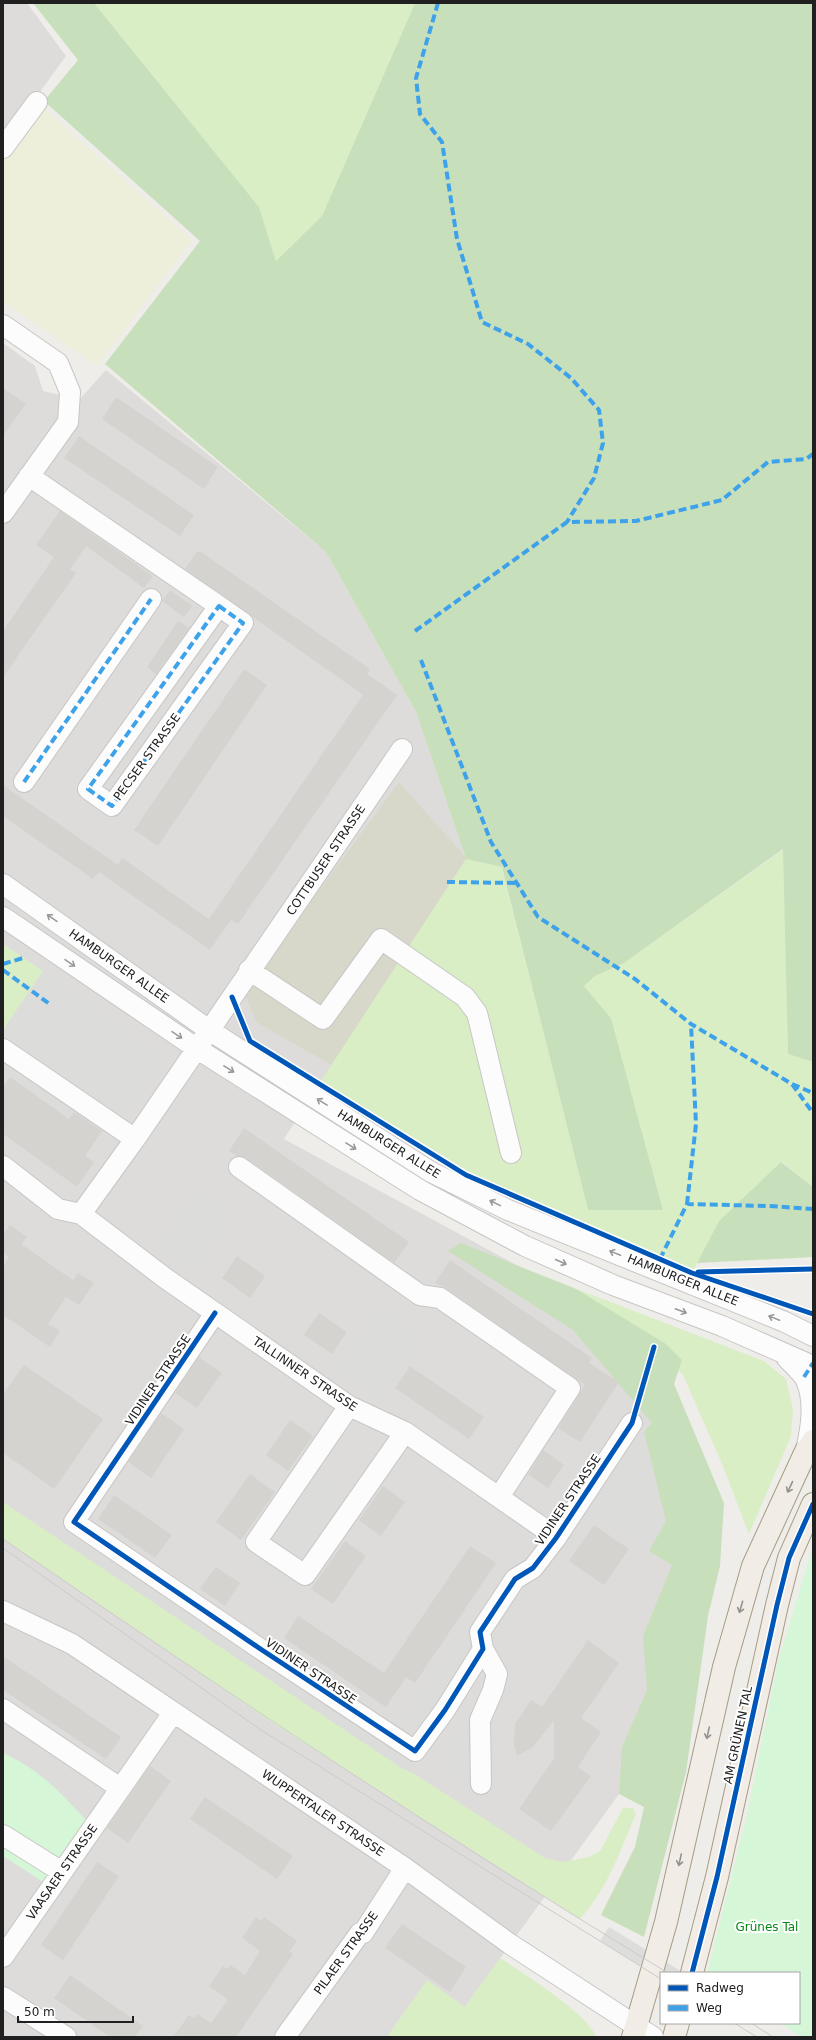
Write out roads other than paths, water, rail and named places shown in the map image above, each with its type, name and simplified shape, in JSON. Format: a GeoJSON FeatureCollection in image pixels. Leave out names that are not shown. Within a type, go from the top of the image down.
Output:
{"type":"FeatureCollection","features":[{"type":"Feature","properties":{"kind":"main road"},"geometry":{"type":"LineString","coordinates":[[641,2034],[724,1667],[753,1566],[810,1446]]}},
{"type":"Feature","properties":{"kind":"main road","name":"AM GRÜNEN TAL"},"geometry":{"type":"LineString","coordinates":[[692,1972],[719,1869],[777,1605],[789,1558],[813,1504]]}},
{"type":"Feature","properties":{"kind":"main road"},"geometry":{"type":"LineString","coordinates":[[674,2037],[678,2024]]}},
{"type":"Feature","properties":{"kind":"street"},"geometry":{"type":"LineString","coordinates":[[3,148],[37,102]]}},
{"type":"Feature","properties":{"kind":"street"},"geometry":{"type":"LineString","coordinates":[[3,325],[58,363],[70,392],[68,422],[3,513]]}},
{"type":"Feature","properties":{"kind":"street","name":"PECSER STRASSE"},"geometry":{"type":"LineString","coordinates":[[29,476],[219,606],[243,623],[112,806],[88,790],[219,606]]}},
{"type":"Feature","properties":{"kind":"street"},"geometry":{"type":"LineString","coordinates":[[24,782],[151,599]]}},
{"type":"Feature","properties":{"kind":"street","name":"COTTBUSER STRASSE"},"geometry":{"type":"LineString","coordinates":[[196,1048],[402,749]]}},
{"type":"Feature","properties":{"kind":"street","name":"HAMBURGER ALLEE"},"geometry":{"type":"LineString","coordinates":[[3,884],[209,1030],[431,1172],[508,1210],[812,1334]]}},
{"type":"Feature","properties":{"kind":"street","name":"HAMBURGER ALLEE"},"geometry":{"type":"LineString","coordinates":[[3,917],[196,1048],[420,1190],[525,1246],[613,1285],[722,1326],[813,1366]]}},
{"type":"Feature","properties":{"kind":"street"},"geometry":{"type":"LineString","coordinates":[[249,970],[323,1019],[381,939],[465,997],[477,1013],[511,1153]]}},
{"type":"Feature","properties":{"kind":"street"},"geometry":{"type":"LineString","coordinates":[[81,1214],[135,1139],[196,1048]]}},
{"type":"Feature","properties":{"kind":"street"},"geometry":{"type":"LineString","coordinates":[[3,1049],[135,1139]]}},
{"type":"Feature","properties":{"kind":"street","name":"TALLINNER STRASSE"},"geometry":{"type":"LineString","coordinates":[[3,1166],[58,1209],[81,1214],[215,1313],[349,1406],[404,1432],[556,1537]]}},
{"type":"Feature","properties":{"kind":"street"},"geometry":{"type":"LineString","coordinates":[[239,1167],[420,1295],[440,1298],[570,1388],[499,1498]]}},
{"type":"Feature","properties":{"kind":"street","name":"VIDINER STRASSE"},"geometry":{"type":"LineString","coordinates":[[215,1313],[74,1522],[414,1751],[445,1710],[483,1650],[480,1632],[507,1591],[515,1579],[533,1568],[556,1537],[632,1423]]}},
{"type":"Feature","properties":{"kind":"street"},"geometry":{"type":"LineString","coordinates":[[781,1352],[804,1377],[810,1391],[812,1404],[810,1446]]}},
{"type":"Feature","properties":{"kind":"street"},"geometry":{"type":"LineString","coordinates":[[349,1406],[256,1542],[305,1574],[404,1432]]}},
{"type":"Feature","properties":{"kind":"street","name":"WUPPERTALER STRASSE"},"geometry":{"type":"LineString","coordinates":[[3,1611],[72,1644],[405,1868],[510,1944],[619,2013],[641,2034]]}},
{"type":"Feature","properties":{"kind":"street"},"geometry":{"type":"LineString","coordinates":[[481,1784],[480,1720],[493,1690],[497,1674],[483,1650]]}},
{"type":"Feature","properties":{"kind":"street"},"geometry":{"type":"LineString","coordinates":[[3,1710],[120,1788]]}},
{"type":"Feature","properties":{"kind":"street","name":"VAASAER STRASSE"},"geometry":{"type":"LineString","coordinates":[[3,1957],[173,1712]]}},
{"type":"Feature","properties":{"kind":"street"},"geometry":{"type":"LineString","coordinates":[[3,1835],[62,1872]]}},
{"type":"Feature","properties":{"kind":"street","name":"PILAER STRASSE"},"geometry":{"type":"LineString","coordinates":[[285,2037],[360,1933],[363,1933],[405,1868]]}},
{"type":"Feature","properties":{"kind":"street"},"geometry":{"type":"LineString","coordinates":[[3,1997],[66,2037]]}},
{"type":"Feature","properties":{"kind":"tram line"},"geometry":{"type":"LineString","coordinates":[[3,1539],[332,1761],[499,1868],[666,1972]]}},
{"type":"Feature","properties":{"kind":"tram line"},"geometry":{"type":"LineString","coordinates":[[3,1548],[261,1730],[660,1978]]}},
{"type":"Feature","properties":{"kind":"tram line"},"geometry":{"type":"LineString","coordinates":[[736,2024],[757,2037]]}},
{"type":"Feature","properties":{"kind":"tram line"},"geometry":{"type":"LineString","coordinates":[[753,2024],[773,2037]]}},
{"type":"Feature","properties":{"kind":"park label","name":"Grünes Tal"},"geometry":{"type":"Point","coordinates":[767,1927]}}]}
